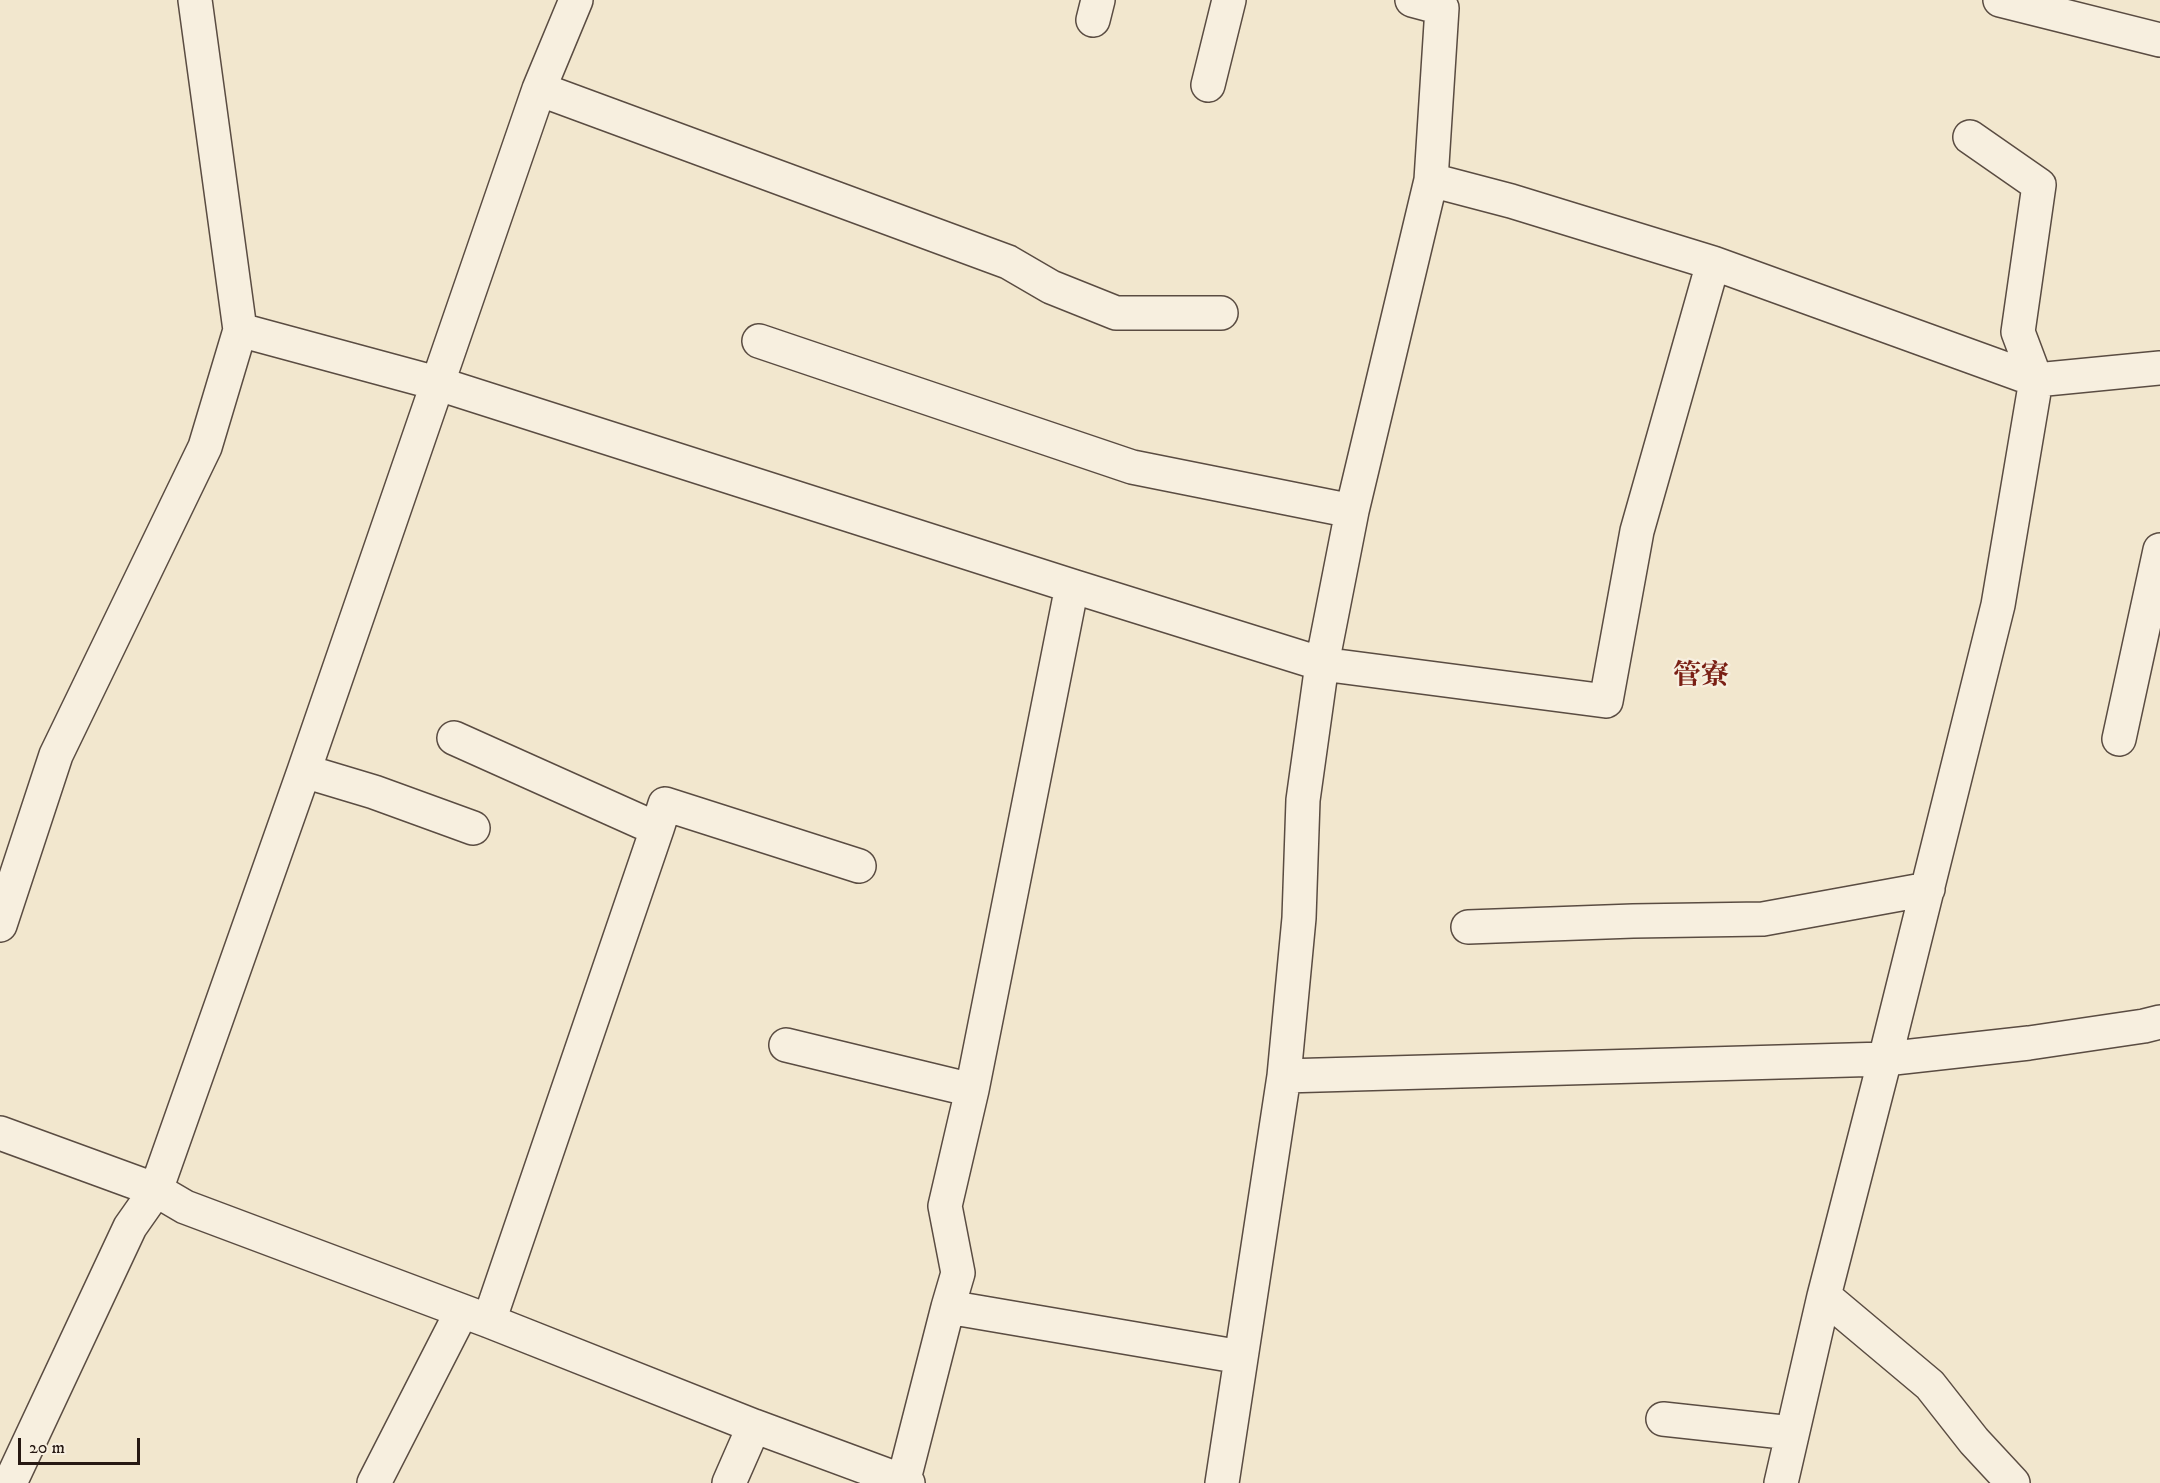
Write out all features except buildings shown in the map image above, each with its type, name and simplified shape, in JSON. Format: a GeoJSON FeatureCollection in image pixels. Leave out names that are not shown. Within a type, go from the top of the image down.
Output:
{"type":"FeatureCollection","features":[{"type":"Feature","properties":{"kind":"street"},"geometry":{"type":"LineString","coordinates":[[0,925],[56,755],[205,447],[240,330],[195,0]]}},
{"type":"Feature","properties":{"kind":"street"},"geometry":{"type":"LineString","coordinates":[[10,1483],[130,1227],[156,1190],[304,771],[539,89],[576,0]]}},
{"type":"Feature","properties":{"kind":"street"},"geometry":{"type":"LineString","coordinates":[[1208,85],[1229,0]]}},
{"type":"Feature","properties":{"kind":"street"},"geometry":{"type":"LineString","coordinates":[[1222,1483],[1284,1076],[1299,918],[1303,800],[1322,663],[1352,511],[1431,180],[1442,8],[1412,0]]}},
{"type":"Feature","properties":{"kind":"street"},"geometry":{"type":"LineString","coordinates":[[2000,0],[2160,40]]}},
{"type":"Feature","properties":{"kind":"street"},"geometry":{"type":"LineString","coordinates":[[539,89],[1008,262],[1051,287],[1116,313],[1221,313]]}},
{"type":"Feature","properties":{"kind":"street"},"geometry":{"type":"LineString","coordinates":[[1781,1483],[1824,1296],[1998,605],[2036,380],[2018,332],[2039,184],[1970,137]]}},
{"type":"Feature","properties":{"kind":"street"},"geometry":{"type":"LineString","coordinates":[[1431,180],[1511,201],[1713,263],[2036,380],[2160,368]]}},
{"type":"Feature","properties":{"kind":"street"},"geometry":{"type":"LineString","coordinates":[[240,330],[436,383],[1072,586],[1322,663],[1606,701],[1637,531],[1713,263]]}},
{"type":"Feature","properties":{"kind":"street"},"geometry":{"type":"LineString","coordinates":[[759,341],[1132,467],[1352,511]]}},
{"type":"Feature","properties":{"kind":"street"},"geometry":{"type":"LineString","coordinates":[[2120,739],[2160,550]]}},
{"type":"Feature","properties":{"kind":"street"},"geometry":{"type":"LineString","coordinates":[[0,1133],[156,1190],[185,1207],[475,1316],[905,1483],[958,1273],[945,1206],[972,1090],[1072,586]]}},
{"type":"Feature","properties":{"kind":"street"},"geometry":{"type":"LineString","coordinates":[[454,738],[657,829]]}},
{"type":"Feature","properties":{"kind":"street"},"geometry":{"type":"LineString","coordinates":[[304,771],[374,792],[473,828]]}},
{"type":"Feature","properties":{"kind":"street"},"geometry":{"type":"LineString","coordinates":[[374,1483],[475,1316],[657,829],[664,804],[859,866]]}},
{"type":"Feature","properties":{"kind":"street"},"geometry":{"type":"LineString","coordinates":[[1468,927],[1763,919],[1928,889]]}},
{"type":"Feature","properties":{"kind":"street"},"geometry":{"type":"LineString","coordinates":[[1284,1076],[1885,1059],[2029,1043],[2160,1022]]}},
{"type":"Feature","properties":{"kind":"street"},"geometry":{"type":"LineString","coordinates":[[786,1045],[972,1090]]}},
{"type":"Feature","properties":{"kind":"street"},"geometry":{"type":"LineString","coordinates":[[1824,1296],[1930,1385],[1974,1441],[2013,1483]]}},
{"type":"Feature","properties":{"kind":"street"},"geometry":{"type":"LineString","coordinates":[[948,1307],[1241,1357]]}},
{"type":"Feature","properties":{"kind":"street"},"geometry":{"type":"LineString","coordinates":[[1664,1419],[1792,1433]]}},
{"type":"Feature","properties":{"kind":"street"},"geometry":{"type":"LineString","coordinates":[[729,1483],[754,1426]]}},
{"type":"Feature","properties":{"kind":"district","name":"管寮"},"geometry":{"type":"Point","coordinates":[1701,678]}}]}
